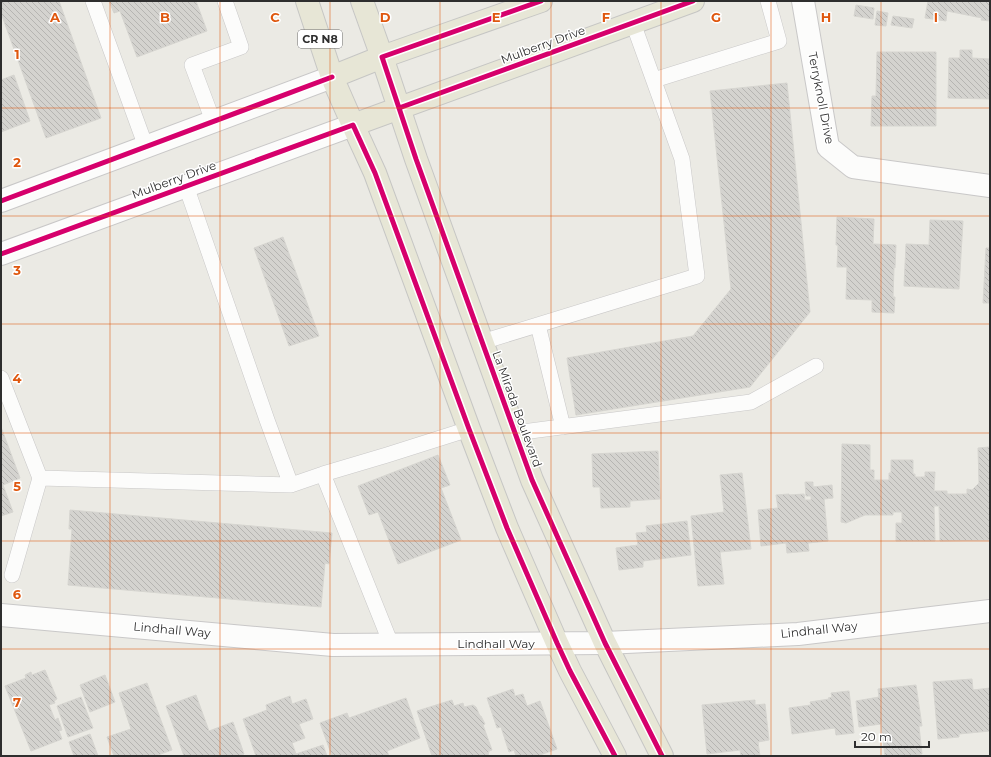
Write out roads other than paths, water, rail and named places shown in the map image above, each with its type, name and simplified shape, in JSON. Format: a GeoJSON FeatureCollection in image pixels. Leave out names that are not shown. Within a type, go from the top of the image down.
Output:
{"type":"FeatureCollection","features":[{"type":"Feature","properties":{"kind":"main road","name":"CR N8"},"geometry":{"type":"LineString","coordinates":[[307,1],[332,77],[375,173],[468,428],[507,528],[570,671],[615,756]]}},
{"type":"Feature","properties":{"kind":"main road","name":"La Mirada Boulevard"},"geometry":{"type":"LineString","coordinates":[[362,1],[416,159],[532,480],[605,643],[662,756]]}},
{"type":"Feature","properties":{"kind":"main road","name":"Mulberry Drive"},"geometry":{"type":"LineString","coordinates":[[353,125],[693,1]]}},
{"type":"Feature","properties":{"kind":"main road"},"geometry":{"type":"LineString","coordinates":[[332,77],[530,3]]}},
{"type":"Feature","properties":{"kind":"street","name":"Terryknoll Drive"},"geometry":{"type":"LineString","coordinates":[[803,1],[828,147],[852,167],[990,186]]}},
{"type":"Feature","properties":{"kind":"street"},"geometry":{"type":"LineString","coordinates":[[1,201],[332,77]]}},
{"type":"Feature","properties":{"kind":"street","name":"Mulberry Drive"},"geometry":{"type":"LineString","coordinates":[[1,254],[353,125]]}},
{"type":"Feature","properties":{"kind":"street","name":"Lindhall Way"},"geometry":{"type":"LineString","coordinates":[[1,615],[333,645],[605,643],[798,634],[990,611]]}},
{"type":"Feature","properties":{"kind":"lane"},"geometry":{"type":"LineString","coordinates":[[93,1],[146,147]]}},
{"type":"Feature","properties":{"kind":"lane"},"geometry":{"type":"LineString","coordinates":[[213,121],[192,65],[241,47],[225,1]]}},
{"type":"Feature","properties":{"kind":"lane"},"geometry":{"type":"LineString","coordinates":[[654,80],[779,41],[768,1]]}},
{"type":"Feature","properties":{"kind":"lane"},"geometry":{"type":"LineString","coordinates":[[482,342],[696,276],[682,159],[633,23]]}},
{"type":"Feature","properties":{"kind":"lane"},"geometry":{"type":"LineString","coordinates":[[186,186],[291,485]]}},
{"type":"Feature","properties":{"kind":"lane"},"geometry":{"type":"LineString","coordinates":[[538,325],[563,427]]}},
{"type":"Feature","properties":{"kind":"lane"},"geometry":{"type":"LineString","coordinates":[[515,433],[751,402],[816,366]]}},
{"type":"Feature","properties":{"kind":"lane"},"geometry":{"type":"LineString","coordinates":[[1,378],[40,478],[12,575]]}},
{"type":"Feature","properties":{"kind":"lane"},"geometry":{"type":"LineString","coordinates":[[40,478],[291,485],[468,428]]}},
{"type":"Feature","properties":{"kind":"lane"},"geometry":{"type":"LineString","coordinates":[[323,474],[390,644]]}}]}
